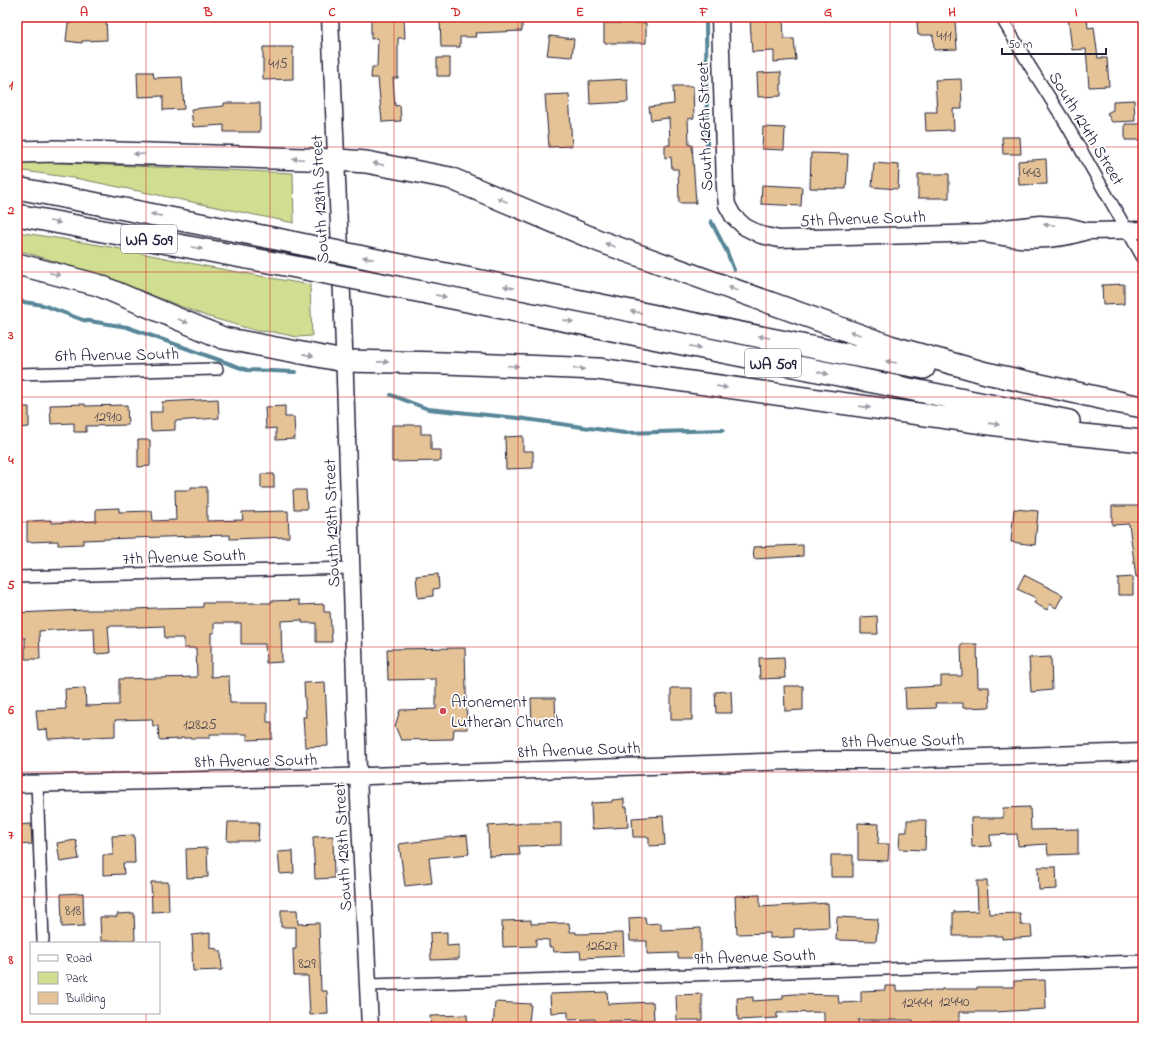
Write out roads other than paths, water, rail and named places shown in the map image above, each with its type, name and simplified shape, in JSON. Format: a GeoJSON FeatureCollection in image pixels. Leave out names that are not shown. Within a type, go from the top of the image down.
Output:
{"type":"FeatureCollection","features":[{"type":"Feature","properties":{"kind":"highway"},"geometry":{"type":"LineString","coordinates":[[17,152],[56,151],[337,160],[366,162],[450,178],[599,241],[890,346],[986,373],[1123,403]]}},
{"type":"Feature","properties":{"kind":"highway","name":"WA 509"},"geometry":{"type":"LineString","coordinates":[[17,188],[838,352],[1143,407]]}},
{"type":"Feature","properties":{"kind":"highway","name":"WA 509"},"geometry":{"type":"LineString","coordinates":[[17,215],[280,264],[1143,436]]}},
{"type":"Feature","properties":{"kind":"highway"},"geometry":{"type":"LineString","coordinates":[[17,264],[98,285],[223,338],[344,361],[444,363],[598,370],[1033,430],[1143,441]]}},
{"type":"Feature","properties":{"kind":"street","name":"South 128th Street"},"geometry":{"type":"LineString","coordinates":[[330,17],[337,160],[358,776],[370,1027]]}},
{"type":"Feature","properties":{"kind":"street","name":"South 126th Street"},"geometry":{"type":"LineString","coordinates":[[720,17],[724,188],[727,205],[733,216],[745,227]]}},
{"type":"Feature","properties":{"kind":"street","name":"South 124th Street"},"geometry":{"type":"LineString","coordinates":[[1001,17],[1064,122],[1135,231],[1143,258]]}},
{"type":"Feature","properties":{"kind":"street","name":"5th Avenue South"},"geometry":{"type":"LineString","coordinates":[[745,227],[761,235],[779,239],[984,233],[1004,228],[1040,224],[1067,226],[1087,231],[1135,231]]}},
{"type":"Feature","properties":{"kind":"street","name":"6th Avenue South"},"geometry":{"type":"LineString","coordinates":[[17,374],[217,369]]}},
{"type":"Feature","properties":{"kind":"street","name":"7th Avenue South"},"geometry":{"type":"LineString","coordinates":[[17,577],[351,568]]}},
{"type":"Feature","properties":{"kind":"street","name":"8th Avenue South"},"geometry":{"type":"LineString","coordinates":[[17,784],[358,776],[819,760],[1143,752]]}},
{"type":"Feature","properties":{"kind":"street"},"geometry":{"type":"LineString","coordinates":[[37,783],[43,940]]}},
{"type":"Feature","properties":{"kind":"street","name":"9th Avenue South"},"geometry":{"type":"LineString","coordinates":[[368,985],[1143,961]]}},
{"type":"Feature","properties":{"kind":"waterway"},"geometry":{"type":"LineString","coordinates":[[706,17],[707,149]]}},
{"type":"Feature","properties":{"kind":"waterway"},"geometry":{"type":"LineString","coordinates":[[711,221],[727,252],[734,270]]}},
{"type":"Feature","properties":{"kind":"waterway"},"geometry":{"type":"LineString","coordinates":[[17,301],[43,305],[83,320],[127,327],[247,370],[295,372]]}},
{"type":"Feature","properties":{"kind":"waterway"},"geometry":{"type":"LineString","coordinates":[[391,395],[428,409],[518,418],[625,433],[723,430]]}},
{"type":"Feature","properties":{"kind":"place","name":"Atonement Lutheran Church"},"geometry":{"type":"Point","coordinates":[443,711]}}]}
